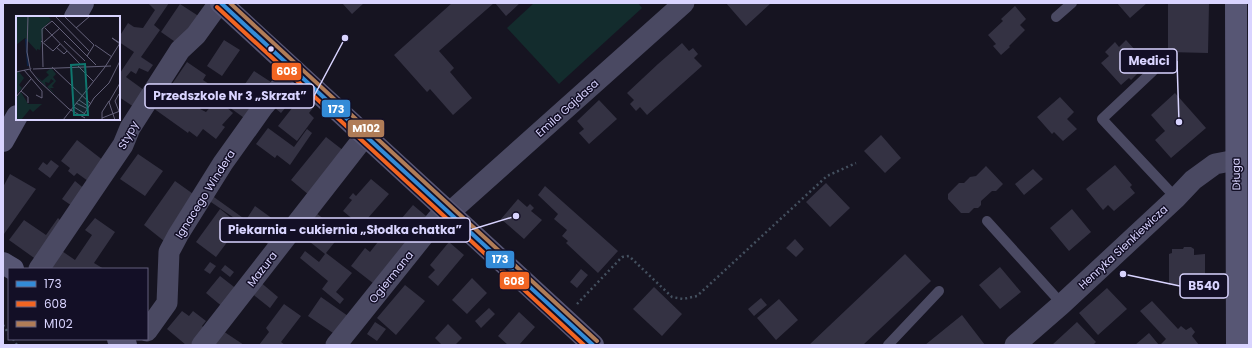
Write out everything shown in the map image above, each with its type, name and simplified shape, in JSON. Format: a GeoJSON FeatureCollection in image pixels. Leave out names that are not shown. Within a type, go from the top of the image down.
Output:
{"type":"FeatureCollection","features":[{"type":"Feature","properties":{"kind":"street"},"geometry":{"type":"LineString","coordinates":[[76,16],[83,3]]}},
{"type":"Feature","properties":{"kind":"street"},"geometry":{"type":"LineString","coordinates":[[220,3],[564,318],[583,342]]}},
{"type":"Feature","properties":{"kind":"street","name":"Stypy"},"geometry":{"type":"LineString","coordinates":[[41,268],[123,145],[130,128],[180,50],[196,35],[220,3]]}},
{"type":"Feature","properties":{"kind":"street","name":"Emila Gajdasa"},"geometry":{"type":"LineString","coordinates":[[449,212],[684,3]]}},
{"type":"Feature","properties":{"kind":"street","name":"Długa"},"geometry":{"type":"LineString","coordinates":[[1235,343],[1243,238],[1236,160],[1236,3]]}},
{"type":"Feature","properties":{"kind":"street","name":"Ignacego Windera"},"geometry":{"type":"LineString","coordinates":[[148,330],[167,303],[169,252],[178,235],[236,145],[263,107],[294,71]]}},
{"type":"Feature","properties":{"kind":"street"},"geometry":{"type":"LineString","coordinates":[[3,140],[16,118]]}},
{"type":"Feature","properties":{"kind":"street","name":"Mazura"},"geometry":{"type":"LineString","coordinates":[[202,345],[365,136]]}},
{"type":"Feature","properties":{"kind":"street","name":"Henryka Sienkiewicza"},"geometry":{"type":"LineString","coordinates":[[1015,345],[1062,304],[1194,180],[1215,164],[1236,160]]}},
{"type":"Feature","properties":{"kind":"street","name":"Ogiermana"},"geometry":{"type":"LineString","coordinates":[[336,345],[437,219],[449,212]]}},
{"type":"Feature","properties":{"kind":"lane"},"geometry":{"type":"LineString","coordinates":[[1056,17],[1072,3]]}},
{"type":"Feature","properties":{"kind":"lane"},"geometry":{"type":"LineString","coordinates":[[1153,71],[1102,119],[1176,198]]}},
{"type":"Feature","properties":{"kind":"lane"},"geometry":{"type":"LineString","coordinates":[[987,221],[1062,304]]}},
{"type":"Feature","properties":{"kind":"lane"},"geometry":{"type":"LineString","coordinates":[[888,345],[939,291]]}},
{"type":"Feature","properties":{"kind":"path"},"geometry":{"type":"LineString","coordinates":[[564,318],[622,257],[629,256],[672,296],[683,299],[697,296],[827,176],[856,163]]}},
{"type":"Feature","properties":{"kind":"green space"},"geometry":{"type":"Polygon","coordinates":[[[534,3],[638,3],[642,8],[559,84],[507,28],[534,3]]]}},
{"type":"Feature","properties":{"kind":"building"},"geometry":{"type":"Polygon","coordinates":[[[148,3],[169,3],[154,25],[160,30],[141,57],[153,65],[148,72],[139,68],[136,74],[131,71],[126,77],[148,93],[137,109],[120,98],[120,73],[134,52],[120,43],[120,35],[128,23],[134,27],[143,28],[155,10],[148,3]]]}},
{"type":"Feature","properties":{"kind":"building"},"geometry":{"type":"Polygon","coordinates":[[[342,3],[364,3],[352,14],[342,3]]]}},
{"type":"Feature","properties":{"kind":"building"},"geometry":{"type":"Polygon","coordinates":[[[452,3],[494,3],[439,51],[454,68],[450,72],[472,98],[453,115],[430,89],[427,92],[394,55],[452,3]]]}},
{"type":"Feature","properties":{"kind":"building"},"geometry":{"type":"Polygon","coordinates":[[[495,3],[520,3],[506,16],[495,3]]]}},
{"type":"Feature","properties":{"kind":"building"},"geometry":{"type":"Polygon","coordinates":[[[726,3],[771,3],[746,26],[726,3]]]}},
{"type":"Feature","properties":{"kind":"building"},"geometry":{"type":"Polygon","coordinates":[[[1117,3],[1147,3],[1130,18],[1117,3]]]}},
{"type":"Feature","properties":{"kind":"building"},"geometry":{"type":"Polygon","coordinates":[[[1168,3],[1209,3],[1208,53],[1168,52],[1168,3]]]}},
{"type":"Feature","properties":{"kind":"building"},"geometry":{"type":"Polygon","coordinates":[[[180,4],[200,17],[181,46],[161,32],[180,4]]]}},
{"type":"Feature","properties":{"kind":"building"},"geometry":{"type":"Polygon","coordinates":[[[1015,6],[1026,19],[1020,25],[1025,30],[1001,55],[993,46],[996,44],[988,35],[1003,21],[1001,19],[1015,6]]]}},
{"type":"Feature","properties":{"kind":"building"},"geometry":{"type":"Polygon","coordinates":[[[224,40],[240,50],[222,76],[207,66],[224,40]]]}},
{"type":"Feature","properties":{"kind":"building"},"geometry":{"type":"Polygon","coordinates":[[[1126,40],[1146,62],[1140,68],[1141,70],[1131,80],[1129,78],[1121,85],[1101,63],[1109,56],[1105,52],[1115,42],[1119,47],[1126,40]]]}},
{"type":"Feature","properties":{"kind":"building"},"geometry":{"type":"Polygon","coordinates":[[[682,43],[689,51],[693,48],[698,54],[694,58],[702,66],[647,115],[640,107],[636,111],[630,104],[634,100],[627,93],[682,43]]]}},
{"type":"Feature","properties":{"kind":"building"},"geometry":{"type":"Polygon","coordinates":[[[187,62],[206,75],[203,80],[209,84],[203,93],[208,96],[200,109],[206,112],[220,96],[226,102],[224,105],[233,113],[222,125],[225,127],[216,139],[203,129],[197,137],[189,131],[188,133],[153,108],[187,62]]]}},
{"type":"Feature","properties":{"kind":"building"},"geometry":{"type":"Polygon","coordinates":[[[254,71],[274,84],[247,120],[229,107],[254,71]]]}},
{"type":"Feature","properties":{"kind":"building"},"geometry":{"type":"Polygon","coordinates":[[[290,89],[297,94],[281,113],[275,108],[290,89]]]}},
{"type":"Feature","properties":{"kind":"building"},"geometry":{"type":"Polygon","coordinates":[[[1175,93],[1206,128],[1171,158],[1155,140],[1165,131],[1151,115],[1175,93]]]}},
{"type":"Feature","properties":{"kind":"building"},"geometry":{"type":"Polygon","coordinates":[[[1060,97],[1074,112],[1067,119],[1077,129],[1063,141],[1054,132],[1052,134],[1037,117],[1060,97]]]}},
{"type":"Feature","properties":{"kind":"building"},"geometry":{"type":"Polygon","coordinates":[[[300,98],[313,108],[309,113],[314,118],[297,141],[278,126],[300,98]]]}},
{"type":"Feature","properties":{"kind":"building"},"geometry":{"type":"Polygon","coordinates":[[[599,100],[617,119],[589,144],[579,133],[584,129],[577,121],[599,100]]]}},
{"type":"Feature","properties":{"kind":"building"},"geometry":{"type":"Polygon","coordinates":[[[268,128],[294,147],[307,129],[312,133],[290,165],[277,155],[275,158],[256,144],[268,128]]]}},
{"type":"Feature","properties":{"kind":"building"},"geometry":{"type":"Polygon","coordinates":[[[881,135],[901,158],[885,173],[864,151],[881,135]]]}},
{"type":"Feature","properties":{"kind":"building"},"geometry":{"type":"Polygon","coordinates":[[[326,137],[344,151],[309,195],[291,180],[326,137]]]}},
{"type":"Feature","properties":{"kind":"building"},"geometry":{"type":"Polygon","coordinates":[[[77,140],[104,161],[88,181],[77,173],[74,176],[68,171],[70,168],[61,161],[77,140]]]}},
{"type":"Feature","properties":{"kind":"building"},"geometry":{"type":"Polygon","coordinates":[[[138,154],[163,171],[145,196],[120,179],[138,154]]]}},
{"type":"Feature","properties":{"kind":"building"},"geometry":{"type":"Polygon","coordinates":[[[51,160],[59,166],[50,178],[38,169],[43,162],[47,165],[51,160]]]}},
{"type":"Feature","properties":{"kind":"building"},"geometry":{"type":"Polygon","coordinates":[[[1115,165],[1132,185],[1130,187],[1135,193],[1114,211],[1108,205],[1103,210],[1086,189],[1115,165]]]}},
{"type":"Feature","properties":{"kind":"building"},"geometry":{"type":"Polygon","coordinates":[[[986,166],[1003,184],[996,191],[992,191],[981,201],[981,205],[978,208],[974,208],[969,213],[961,213],[948,199],[948,194],[959,183],[964,183],[970,177],[976,176],[986,166]]]}},
{"type":"Feature","properties":{"kind":"building"},"geometry":{"type":"Polygon","coordinates":[[[1033,169],[1043,179],[1024,195],[1015,184],[1033,169]]]}},
{"type":"Feature","properties":{"kind":"building"},"geometry":{"type":"Polygon","coordinates":[[[10,174],[36,189],[4,234],[3,187],[10,174]]]}},
{"type":"Feature","properties":{"kind":"building"},"geometry":{"type":"Polygon","coordinates":[[[371,179],[389,194],[361,226],[343,211],[352,200],[349,198],[353,193],[356,196],[371,179]]]}},
{"type":"Feature","properties":{"kind":"building"},"geometry":{"type":"Polygon","coordinates":[[[75,181],[87,191],[75,208],[62,199],[75,181]]]}},
{"type":"Feature","properties":{"kind":"building"},"geometry":{"type":"Polygon","coordinates":[[[175,181],[196,196],[164,241],[144,225],[175,181]]]}},
{"type":"Feature","properties":{"kind":"building"},"geometry":{"type":"Polygon","coordinates":[[[826,183],[850,208],[830,227],[806,202],[826,183]]]}},
{"type":"Feature","properties":{"kind":"building"},"geometry":{"type":"Polygon","coordinates":[[[545,186],[618,251],[598,273],[566,243],[568,241],[562,236],[567,230],[554,219],[558,214],[538,195],[545,186]]]}},
{"type":"Feature","properties":{"kind":"building"},"geometry":{"type":"Polygon","coordinates":[[[211,195],[246,220],[255,206],[284,227],[271,246],[241,226],[243,224],[208,200],[211,195]]]}},
{"type":"Feature","properties":{"kind":"building"},"geometry":{"type":"Polygon","coordinates":[[[518,199],[527,207],[530,204],[534,208],[531,211],[542,220],[524,239],[501,219],[518,199]]]}},
{"type":"Feature","properties":{"kind":"building"},"geometry":{"type":"Polygon","coordinates":[[[413,205],[432,221],[378,287],[351,266],[365,248],[370,252],[381,238],[385,242],[392,234],[390,232],[413,205]]]}},
{"type":"Feature","properties":{"kind":"building"},"geometry":{"type":"Polygon","coordinates":[[[220,209],[240,225],[216,257],[196,242],[220,209]]]}},
{"type":"Feature","properties":{"kind":"building"},"geometry":{"type":"Polygon","coordinates":[[[1072,209],[1091,232],[1069,251],[1050,228],[1072,209]]]}},
{"type":"Feature","properties":{"kind":"building"},"geometry":{"type":"Polygon","coordinates":[[[316,213],[342,233],[326,253],[352,273],[336,292],[344,299],[340,304],[322,289],[328,281],[300,258],[305,251],[319,262],[325,254],[300,234],[316,213]]]}},
{"type":"Feature","properties":{"kind":"building"},"geometry":{"type":"Polygon","coordinates":[[[58,218],[63,223],[37,260],[9,240],[24,220],[46,235],[58,218]]]}},
{"type":"Feature","properties":{"kind":"building"},"geometry":{"type":"Polygon","coordinates":[[[95,218],[115,232],[94,263],[102,268],[49,268],[59,249],[75,260],[92,235],[85,230],[95,218]]]}},
{"type":"Feature","properties":{"kind":"building"},"geometry":{"type":"Polygon","coordinates":[[[795,239],[804,249],[796,257],[786,248],[795,239]]]}},
{"type":"Feature","properties":{"kind":"building"},"geometry":{"type":"Polygon","coordinates":[[[449,242],[464,255],[438,286],[428,277],[435,270],[430,265],[449,242]]]}},
{"type":"Feature","properties":{"kind":"building"},"geometry":{"type":"Polygon","coordinates":[[[1184,247],[1191,247],[1194,249],[1194,255],[1205,254],[1205,284],[1169,285],[1169,254],[1172,253],[1172,249],[1183,249],[1184,247]]]}},
{"type":"Feature","properties":{"kind":"building"},"geometry":{"type":"Polygon","coordinates":[[[905,254],[931,281],[863,345],[809,345],[905,254]]]}},
{"type":"Feature","properties":{"kind":"building"},"geometry":{"type":"Polygon","coordinates":[[[210,262],[216,266],[210,274],[204,270],[210,262]]]}},
{"type":"Feature","properties":{"kind":"building"},"geometry":{"type":"Polygon","coordinates":[[[225,265],[234,272],[230,277],[221,270],[225,265]]]}},
{"type":"Feature","properties":{"kind":"building"},"geometry":{"type":"Polygon","coordinates":[[[1000,267],[1021,292],[1000,309],[979,285],[1000,267]]]}},
{"type":"Feature","properties":{"kind":"building"},"geometry":{"type":"Polygon","coordinates":[[[581,269],[588,275],[577,288],[570,282],[581,269]]]}},
{"type":"Feature","properties":{"kind":"building"},"geometry":{"type":"Polygon","coordinates":[[[220,276],[238,290],[224,308],[206,293],[220,276]]]}},
{"type":"Feature","properties":{"kind":"building"},"geometry":{"type":"Polygon","coordinates":[[[472,278],[487,293],[467,314],[452,300],[472,278]]]}},
{"type":"Feature","properties":{"kind":"building"},"geometry":{"type":"Polygon","coordinates":[[[259,281],[278,297],[270,308],[250,292],[259,281]]]}},
{"type":"Feature","properties":{"kind":"building"},"geometry":{"type":"Polygon","coordinates":[[[405,285],[425,301],[396,335],[377,318],[405,285]]]}},
{"type":"Feature","properties":{"kind":"building"},"geometry":{"type":"Polygon","coordinates":[[[654,287],[682,314],[662,336],[633,309],[654,287]]]}},
{"type":"Feature","properties":{"kind":"building"},"geometry":{"type":"Polygon","coordinates":[[[1107,288],[1127,309],[1098,335],[1079,313],[1107,288]]]}},
{"type":"Feature","properties":{"kind":"building"},"geometry":{"type":"Polygon","coordinates":[[[321,297],[348,316],[336,335],[308,316],[321,297]]]}},
{"type":"Feature","properties":{"kind":"building"},"geometry":{"type":"Polygon","coordinates":[[[761,298],[767,305],[754,316],[748,309],[761,298]]]}},
{"type":"Feature","properties":{"kind":"building"},"geometry":{"type":"Polygon","coordinates":[[[779,299],[798,320],[776,340],[757,318],[779,299]]]}},
{"type":"Feature","properties":{"kind":"building"},"geometry":{"type":"Polygon","coordinates":[[[1152,301],[1178,329],[1181,326],[1186,330],[1191,327],[1195,332],[1192,336],[1199,345],[1160,345],[1166,339],[1140,311],[1152,301]]]}},
{"type":"Feature","properties":{"kind":"building"},"geometry":{"type":"Polygon","coordinates":[[[284,304],[301,316],[281,342],[285,345],[259,345],[269,332],[266,328],[284,304]]]}},
{"type":"Feature","properties":{"kind":"building"},"geometry":{"type":"Polygon","coordinates":[[[489,308],[495,314],[481,328],[475,321],[489,308]]]}},
{"type":"Feature","properties":{"kind":"building"},"geometry":{"type":"Polygon","coordinates":[[[182,311],[189,316],[193,311],[206,321],[202,326],[207,331],[196,345],[186,345],[167,329],[182,311]]]}},
{"type":"Feature","properties":{"kind":"building"},"geometry":{"type":"Polygon","coordinates":[[[519,312],[535,327],[519,345],[508,345],[498,336],[519,312]]]}},
{"type":"Feature","properties":{"kind":"building"},"geometry":{"type":"Polygon","coordinates":[[[962,315],[985,345],[925,345],[962,315]]]}},
{"type":"Feature","properties":{"kind":"building"},"geometry":{"type":"Polygon","coordinates":[[[375,322],[386,329],[377,341],[367,334],[375,322]]]}},
{"type":"Feature","properties":{"kind":"building"},"geometry":{"type":"Polygon","coordinates":[[[1077,322],[1096,342],[1093,345],[1052,345],[1077,322]]]}},
{"type":"Feature","properties":{"kind":"building"},"geometry":{"type":"Polygon","coordinates":[[[448,324],[462,338],[455,345],[442,345],[435,338],[448,324]]]}},
{"type":"Feature","properties":{"kind":"building"},"geometry":{"type":"Polygon","coordinates":[[[223,331],[244,345],[213,345],[223,331]]]}},
{"type":"Feature","properties":{"kind":"building"},"geometry":{"type":"Polygon","coordinates":[[[1149,333],[1159,345],[1135,345],[1149,333]]]}},
{"type":"Feature","properties":{"kind":"transit line","name":"173"},"geometry":{"type":"LineString","coordinates":[[221,3],[593,345]]}},
{"type":"Feature","properties":{"kind":"transit line","name":"M102"},"geometry":{"type":"LineString","coordinates":[[230,3],[597,341]]}},
{"type":"Feature","properties":{"kind":"transit line","name":"608"},"geometry":{"type":"LineString","coordinates":[[217,7],[584,345]]}},
{"type":"Feature","properties":{"kind":"place","name":"Przedszkole Nr 3 „Skrzat”"},"geometry":{"type":"Point","coordinates":[345,38]}},
{"type":"Feature","properties":{"kind":"place","name":"Medici"},"geometry":{"type":"Point","coordinates":[1179,122]}},
{"type":"Feature","properties":{"kind":"place","name":"Piekarnia - cukiernia „Słodka chatka”"},"geometry":{"type":"Point","coordinates":[516,216]}},
{"type":"Feature","properties":{"kind":"place","name":"B540"},"geometry":{"type":"Point","coordinates":[1123,274]}}]}
